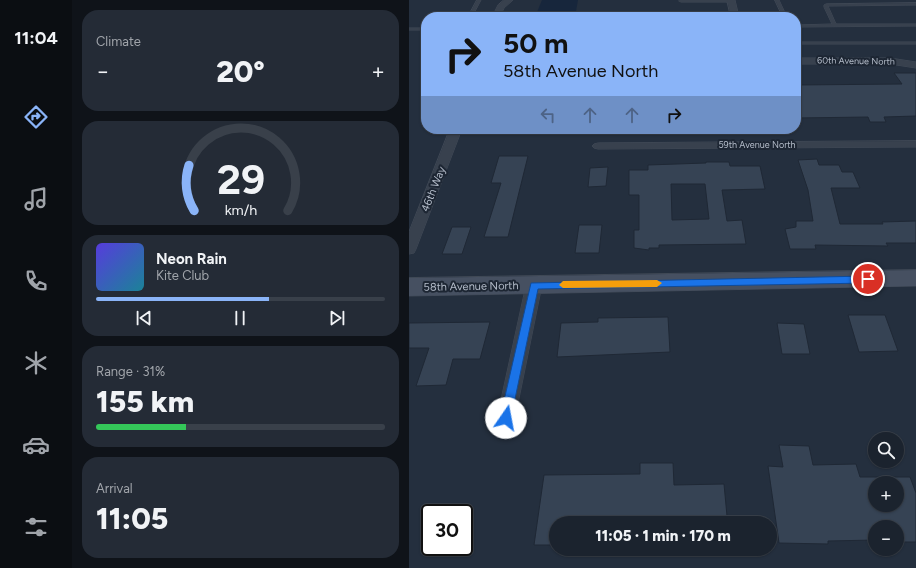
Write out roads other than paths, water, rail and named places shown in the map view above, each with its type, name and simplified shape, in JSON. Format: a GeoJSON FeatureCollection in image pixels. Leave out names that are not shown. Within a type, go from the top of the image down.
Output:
{"type":"FeatureCollection","features":[{"type":"Feature","properties":{"kind":"street"},"geometry":{"type":"LineString","coordinates":[[498,12],[501,7],[509,0]]}},
{"type":"Feature","properties":{"kind":"street"},"geometry":{"type":"LineString","coordinates":[[731,0],[734,12]]}},
{"type":"Feature","properties":{"kind":"street","name":"60th Avenue North"},"geometry":{"type":"LineString","coordinates":[[801,61],[890,61],[916,65]]}},
{"type":"Feature","properties":{"kind":"street","name":"46th Way"},"geometry":{"type":"LineString","coordinates":[[409,249],[454,134]]}},
{"type":"Feature","properties":{"kind":"street","name":"59th Avenue North"},"geometry":{"type":"LineString","coordinates":[[599,146],[916,144]]}},
{"type":"Feature","properties":{"kind":"street","name":"58th Avenue North"},"geometry":{"type":"LineString","coordinates":[[409,287],[916,278]]}},
{"type":"Feature","properties":{"kind":"street"},"geometry":{"type":"LineString","coordinates":[[506,418],[534,285]]}},
{"type":"Feature","properties":{"kind":"lane"},"geometry":{"type":"LineString","coordinates":[[473,12],[479,0]]}},
{"type":"Feature","properties":{"kind":"lane"},"geometry":{"type":"LineString","coordinates":[[681,1],[731,0]]}},
{"type":"Feature","properties":{"kind":"lane"},"geometry":{"type":"LineString","coordinates":[[777,0],[783,12]]}},
{"type":"Feature","properties":{"kind":"lane"},"geometry":{"type":"LineString","coordinates":[[835,26],[825,7],[826,5],[916,4]]}},
{"type":"Feature","properties":{"kind":"lane"},"geometry":{"type":"LineString","coordinates":[[801,26],[916,25]]}},
{"type":"Feature","properties":{"kind":"lane"},"geometry":{"type":"LineString","coordinates":[[409,29],[421,29]]}},
{"type":"Feature","properties":{"kind":"lane"},"geometry":{"type":"LineString","coordinates":[[801,43],[916,43]]}},
{"type":"Feature","properties":{"kind":"water"},"geometry":{"type":"Polygon","coordinates":[[[542,0],[578,0],[576,12],[537,12],[542,0]]]}}]}
